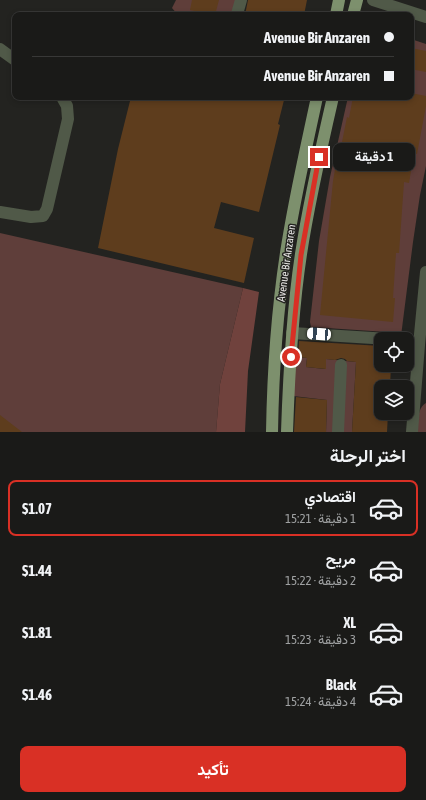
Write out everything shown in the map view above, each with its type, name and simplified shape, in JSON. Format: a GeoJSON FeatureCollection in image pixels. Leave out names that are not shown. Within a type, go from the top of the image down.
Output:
{"type":"FeatureCollection","features":[{"type":"Feature","properties":{"kind":"main road"},"geometry":{"type":"LineString","coordinates":[[337,12],[339,0]]}},
{"type":"Feature","properties":{"kind":"main road"},"geometry":{"type":"LineString","coordinates":[[354,12],[357,0]]}},
{"type":"Feature","properties":{"kind":"main road","name":"Avenue Bir Anzaren"},"geometry":{"type":"LineString","coordinates":[[272,432],[272,404],[277,330],[286,254],[296,194],[316,100]]}},
{"type":"Feature","properties":{"kind":"main road","name":"Avenue Bir Anzaren"},"geometry":{"type":"LineString","coordinates":[[287,432],[292,333],[301,255],[316,172],[333,100]]}},
{"type":"Feature","properties":{"kind":"street"},"geometry":{"type":"LineString","coordinates":[[237,12],[240,0]]}},
{"type":"Feature","properties":{"kind":"street"},"geometry":{"type":"LineString","coordinates":[[373,0],[410,12]]}},
{"type":"Feature","properties":{"kind":"street"},"geometry":{"type":"LineString","coordinates":[[414,13],[426,17]]}},
{"type":"Feature","properties":{"kind":"street"},"geometry":{"type":"LineString","coordinates":[[0,49],[12,58]]}},
{"type":"Feature","properties":{"kind":"street"},"geometry":{"type":"LineString","coordinates":[[0,212],[31,217],[42,216],[47,209],[68,118],[67,106],[64,100]]}},
{"type":"Feature","properties":{"kind":"street"},"geometry":{"type":"LineString","coordinates":[[414,338],[426,272]]}},
{"type":"Feature","properties":{"kind":"street"},"geometry":{"type":"LineString","coordinates":[[292,333],[374,338]]}},
{"type":"Feature","properties":{"kind":"street"},"geometry":{"type":"LineString","coordinates":[[412,432],[417,369],[414,350]]}},
{"type":"Feature","properties":{"kind":"street"},"geometry":{"type":"LineString","coordinates":[[338,432],[341,365]]}},
{"type":"Feature","properties":{"kind":"street"},"geometry":{"type":"LineString","coordinates":[[417,369],[426,378]]}},
{"type":"Feature","properties":{"kind":"shaded area"},"geometry":{"type":"Polygon","coordinates":[[[176,0],[238,0],[236,12],[175,12],[172,8],[176,0]]]}},
{"type":"Feature","properties":{"kind":"shaded area"},"geometry":{"type":"Polygon","coordinates":[[[414,40],[426,44],[426,166],[413,242],[402,332],[311,327],[310,322],[319,241],[330,177],[347,100],[414,100],[414,40]]]}},
{"type":"Feature","properties":{"kind":"shaded area"},"geometry":{"type":"Polygon","coordinates":[[[0,233],[243,288],[220,384],[216,432],[0,432],[0,233]]]}},
{"type":"Feature","properties":{"kind":"shaded area"},"geometry":{"type":"Polygon","coordinates":[[[243,288],[259,292],[248,371],[245,432],[216,432],[220,384],[243,288]]]}},
{"type":"Feature","properties":{"kind":"shaded area"},"geometry":{"type":"Polygon","coordinates":[[[296,357],[307,358],[306,367],[325,369],[326,359],[356,362],[352,432],[326,432],[327,400],[293,396],[296,357]]]}},
{"type":"Feature","properties":{"kind":"shaded area"},"geometry":{"type":"Polygon","coordinates":[[[426,403],[426,432],[417,432],[419,412],[426,403]]]}},
{"type":"Feature","properties":{"kind":"building"},"geometry":{"type":"Polygon","coordinates":[[[192,0],[219,0],[216,12],[200,12],[190,10],[192,0]]]}},
{"type":"Feature","properties":{"kind":"building"},"geometry":{"type":"Polygon","coordinates":[[[248,0],[307,0],[305,12],[246,12],[248,0]]]}},
{"type":"Feature","properties":{"kind":"building"},"geometry":{"type":"Polygon","coordinates":[[[414,49],[426,51],[426,72],[414,70],[414,49]]]}},
{"type":"Feature","properties":{"kind":"building"},"geometry":{"type":"Polygon","coordinates":[[[414,94],[426,96],[426,106],[417,154],[414,153],[409,183],[404,182],[399,253],[396,253],[393,322],[320,315],[333,181],[338,152],[340,152],[347,117],[349,118],[352,100],[414,100],[414,94]]]}},
{"type":"Feature","properties":{"kind":"building"},"geometry":{"type":"Polygon","coordinates":[[[130,100],[284,100],[278,124],[280,125],[259,212],[221,202],[214,228],[254,238],[244,283],[98,248],[118,149],[130,100]]]}},
{"type":"Feature","properties":{"kind":"building"},"geometry":{"type":"Polygon","coordinates":[[[299,341],[374,346],[374,372],[391,372],[390,380],[374,380],[374,420],[388,420],[387,432],[352,432],[356,362],[347,361],[341,358],[335,360],[326,359],[326,369],[306,367],[307,358],[298,357],[299,341]]]}},
{"type":"Feature","properties":{"kind":"building"},"geometry":{"type":"Polygon","coordinates":[[[296,397],[327,400],[326,432],[294,432],[296,397]]]}},
{"type":"Feature","properties":{"kind":"building"},"geometry":{"type":"Polygon","coordinates":[[[0,415],[22,432],[0,432],[0,415]]]}},
{"type":"Feature","properties":{"kind":"route"},"geometry":{"type":"LineString","coordinates":[[291,357],[292,333],[301,255],[310,199],[319,157]]}}]}
